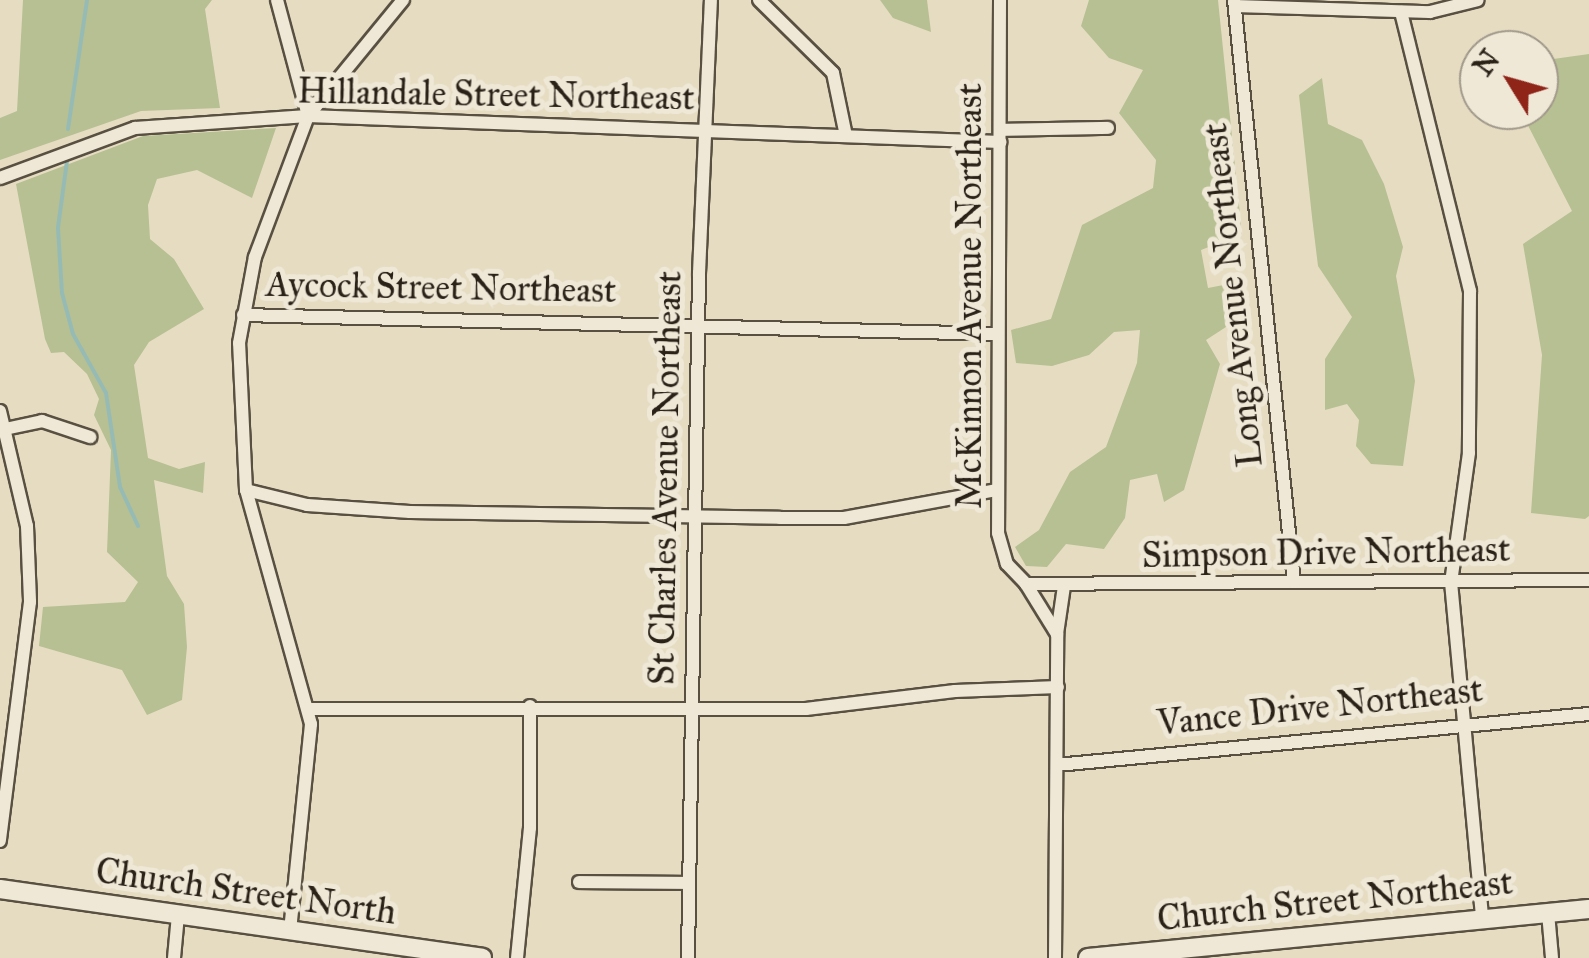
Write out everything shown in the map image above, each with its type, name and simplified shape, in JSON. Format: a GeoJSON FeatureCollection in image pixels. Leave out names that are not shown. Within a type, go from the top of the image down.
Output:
{"type":"FeatureCollection","features":[{"type":"Feature","properties":{"kind":"main road","name":"Church Street North"},"geometry":{"type":"LineString","coordinates":[[0,889],[290,931],[388,951],[482,958]]}},
{"type":"Feature","properties":{"kind":"main road","name":"Church Street Northeast"},"geometry":{"type":"LineString","coordinates":[[1088,958],[1589,908]]}},
{"type":"Feature","properties":{"kind":"street"},"geometry":{"type":"LineString","coordinates":[[278,0],[308,116]]}},
{"type":"Feature","properties":{"kind":"street"},"geometry":{"type":"LineString","coordinates":[[290,931],[311,768],[309,709],[246,490],[237,387],[244,315],[259,244],[308,116],[402,0]]}},
{"type":"Feature","properties":{"kind":"street","name":"St Charles Avenue Northeast"},"geometry":{"type":"LineString","coordinates":[[688,958],[698,323],[711,0]]}},
{"type":"Feature","properties":{"kind":"street"},"geometry":{"type":"LineString","coordinates":[[759,0],[833,73],[846,136]]}},
{"type":"Feature","properties":{"kind":"street","name":"McKinnon Avenue Northeast"},"geometry":{"type":"LineString","coordinates":[[1000,0],[998,490],[1002,552],[1058,634]]}},
{"type":"Feature","properties":{"kind":"street"},"geometry":{"type":"LineString","coordinates":[[1235,3],[1401,12],[1478,0]]}},
{"type":"Feature","properties":{"kind":"street","name":"Long Avenue Northeast"},"geometry":{"type":"LineString","coordinates":[[1235,3],[1294,582]]}},
{"type":"Feature","properties":{"kind":"street"},"geometry":{"type":"LineString","coordinates":[[1401,12],[1470,291],[1469,453],[1451,582],[1482,919]]}},
{"type":"Feature","properties":{"kind":"street","name":"Hillandale Street Northeast"},"geometry":{"type":"LineString","coordinates":[[0,178],[135,128],[308,116],[846,136],[1001,136],[1108,128]]}},
{"type":"Feature","properties":{"kind":"street","name":"Aycock Street Northeast"},"geometry":{"type":"LineString","coordinates":[[244,315],[698,323],[998,334]]}},
{"type":"Feature","properties":{"kind":"street"},"geometry":{"type":"LineString","coordinates":[[0,411],[27,526],[30,602],[0,842]]}},
{"type":"Feature","properties":{"kind":"street"},"geometry":{"type":"LineString","coordinates":[[5,429],[42,421],[90,437]]}},
{"type":"Feature","properties":{"kind":"street"},"geometry":{"type":"LineString","coordinates":[[246,490],[307,504],[410,512],[844,518],[998,490]]}},
{"type":"Feature","properties":{"kind":"street","name":"Simpson Drive Northeast"},"geometry":{"type":"LineString","coordinates":[[1064,586],[1589,580]]}},
{"type":"Feature","properties":{"kind":"street"},"geometry":{"type":"LineString","coordinates":[[1026,584],[1064,586],[1058,634],[1055,958]]}},
{"type":"Feature","properties":{"kind":"street"},"geometry":{"type":"LineString","coordinates":[[309,709],[846,707],[955,691],[1058,687]]}},
{"type":"Feature","properties":{"kind":"street"},"geometry":{"type":"LineString","coordinates":[[517,958],[530,828],[530,706]]}},
{"type":"Feature","properties":{"kind":"street","name":"Vance Drive Northeast"},"geometry":{"type":"LineString","coordinates":[[1058,764],[1589,714]]}},
{"type":"Feature","properties":{"kind":"street"},"geometry":{"type":"LineString","coordinates":[[579,882],[689,883]]}},
{"type":"Feature","properties":{"kind":"street"},"geometry":{"type":"LineString","coordinates":[[1548,913],[1552,958]]}},
{"type":"Feature","properties":{"kind":"street"},"geometry":{"type":"LineString","coordinates":[[174,958],[178,915]]}},
{"type":"Feature","properties":{"kind":"green space"},"geometry":{"type":"Polygon","coordinates":[[[23,0],[212,0],[205,9],[220,108],[141,111],[0,160],[0,118],[17,111],[23,0]]]}},
{"type":"Feature","properties":{"kind":"green space"},"geometry":{"type":"Polygon","coordinates":[[[880,0],[927,0],[931,32],[893,18],[880,0]]]}},
{"type":"Feature","properties":{"kind":"green space"},"geometry":{"type":"Polygon","coordinates":[[[1089,0],[1218,0],[1242,234],[1201,250],[1208,288],[1244,281],[1249,312],[1206,340],[1220,364],[1184,490],[1164,502],[1157,474],[1130,480],[1125,518],[1104,549],[1066,544],[1047,567],[1026,566],[1015,547],[1039,530],[1070,472],[1106,447],[1137,363],[1140,330],[1114,332],[1089,355],[1052,366],[1016,363],[1011,330],[1051,319],[1082,225],[1153,188],[1156,160],[1119,113],[1143,70],[1109,58],[1081,26],[1089,0]]]}},
{"type":"Feature","properties":{"kind":"green space"},"geometry":{"type":"Polygon","coordinates":[[[1589,54],[1589,516],[1585,519],[1531,513],[1542,355],[1523,244],[1572,211],[1530,130],[1559,130],[1559,58],[1589,54]]]}},
{"type":"Feature","properties":{"kind":"green space"},"geometry":{"type":"Polygon","coordinates":[[[1322,78],[1328,124],[1362,140],[1384,184],[1403,247],[1396,276],[1415,381],[1403,466],[1371,464],[1356,446],[1359,420],[1347,404],[1325,410],[1325,359],[1352,317],[1318,266],[1299,95],[1322,78]]]}},
{"type":"Feature","properties":{"kind":"green space"},"geometry":{"type":"Polygon","coordinates":[[[276,128],[252,198],[197,170],[157,179],[148,205],[150,239],[174,259],[204,309],[149,342],[134,365],[148,458],[179,469],[205,462],[203,493],[154,480],[167,576],[184,604],[187,647],[182,700],[147,715],[122,670],[39,646],[43,607],[125,602],[138,582],[107,552],[111,450],[94,415],[99,399],[87,374],[64,352],[51,353],[45,339],[16,184],[143,136],[276,128]]]}},
{"type":"Feature","properties":{"kind":"waterway"},"geometry":{"type":"LineString","coordinates":[[68,129],[87,0]]}},
{"type":"Feature","properties":{"kind":"waterway"},"geometry":{"type":"LineString","coordinates":[[67,161],[58,228],[62,293],[73,334],[106,393],[120,487],[138,526]]}}]}
